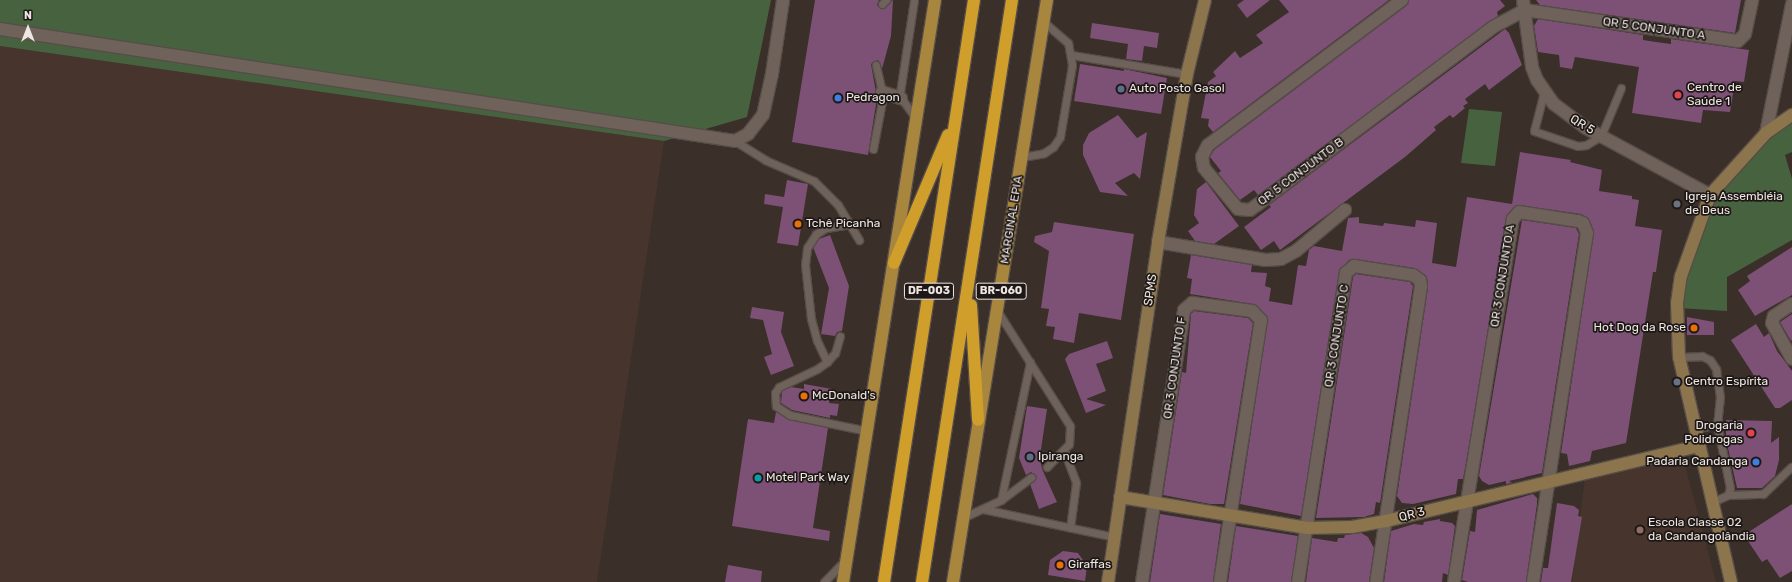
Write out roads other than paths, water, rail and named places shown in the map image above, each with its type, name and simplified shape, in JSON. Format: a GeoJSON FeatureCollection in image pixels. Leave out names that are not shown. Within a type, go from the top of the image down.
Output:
{"type":"FeatureCollection","features":[{"type":"Feature","properties":{"kind":"highway","name":"DF-003"},"geometry":{"type":"LineString","coordinates":[[884,582],[974,0]]}},
{"type":"Feature","properties":{"kind":"highway","name":"DF-003"},"geometry":{"type":"LineString","coordinates":[[922,582],[1012,0]]}},
{"type":"Feature","properties":{"kind":"highway"},"geometry":{"type":"LineString","coordinates":[[894,263],[956,117]]}},
{"type":"Feature","properties":{"kind":"highway"},"geometry":{"type":"LineString","coordinates":[[969,282],[978,420]]}},
{"type":"Feature","properties":{"kind":"main road"},"geometry":{"type":"LineString","coordinates":[[843,582],[935,0]]}},
{"type":"Feature","properties":{"kind":"main road","name":"MARGINAL EPIA"},"geometry":{"type":"LineString","coordinates":[[953,582],[978,420],[998,312],[1047,0]]}},
{"type":"Feature","properties":{"kind":"street"},"geometry":{"type":"LineString","coordinates":[[0,29],[735,141],[748,134],[763,115],[783,0]]}},
{"type":"Feature","properties":{"kind":"street","name":"SPMS"},"geometry":{"type":"LineString","coordinates":[[1108,582],[1158,242],[1187,74],[1205,0]]}},
{"type":"Feature","properties":{"kind":"street","name":"QR 5 CONJUNTO B"},"geometry":{"type":"LineString","coordinates":[[1402,0],[1208,145],[1202,157],[1204,168],[1238,209],[1250,210],[1524,5]]}},
{"type":"Feature","properties":{"kind":"street","name":"QR 5 CONJUNTO A"},"geometry":{"type":"LineString","coordinates":[[1524,5],[1738,41],[1745,34],[1752,0]]}},
{"type":"Feature","properties":{"kind":"street"},"geometry":{"type":"LineString","coordinates":[[1766,133],[1792,4]]}},
{"type":"Feature","properties":{"kind":"street","name":"QR 5"},"geometry":{"type":"LineString","coordinates":[[1524,5],[1532,67],[1544,92],[1568,116],[1601,136],[1710,195]]}},
{"type":"Feature","properties":{"kind":"street"},"geometry":{"type":"LineString","coordinates":[[882,92],[901,98]]}},
{"type":"Feature","properties":{"kind":"street"},"geometry":{"type":"LineString","coordinates":[[1731,582],[1679,357],[1676,324],[1681,276],[1710,195],[1766,133],[1792,115]]}},
{"type":"Feature","properties":{"kind":"street"},"geometry":{"type":"LineString","coordinates":[[1158,242],[1266,260],[1281,259],[1296,251],[1345,210]]}},
{"type":"Feature","properties":{"kind":"street","name":"QR 3 CONJUNTO A"},"geometry":{"type":"LineString","coordinates":[[1467,501],[1513,219],[1519,212],[1578,221],[1583,223],[1587,233],[1548,482]]}},
{"type":"Feature","properties":{"kind":"street","name":"QR 3 CONJUNTO C"},"geometry":{"type":"LineString","coordinates":[[1307,528],[1346,274],[1354,266],[1413,275],[1420,280],[1421,286],[1386,521]]}},
{"type":"Feature","properties":{"kind":"street","name":"QR 3 CONJUNTO F"},"geometry":{"type":"LineString","coordinates":[[1142,582],[1185,307],[1192,304],[1252,311],[1261,320],[1220,582]]}},
{"type":"Feature","properties":{"kind":"street"},"geometry":{"type":"LineString","coordinates":[[1792,304],[1774,316],[1772,323],[1792,358]]}},
{"type":"Feature","properties":{"kind":"street","name":"QR 3"},"geometry":{"type":"LineString","coordinates":[[1120,497],[1307,528],[1352,527],[1386,521],[1699,446]]}},
{"type":"Feature","properties":{"kind":"street"},"geometry":{"type":"LineString","coordinates":[[1533,582],[1548,482]]}},
{"type":"Feature","properties":{"kind":"street"},"geometry":{"type":"LineString","coordinates":[[1454,582],[1467,501]]}},
{"type":"Feature","properties":{"kind":"street"},"geometry":{"type":"LineString","coordinates":[[1376,582],[1386,521]]}},
{"type":"Feature","properties":{"kind":"street"},"geometry":{"type":"LineString","coordinates":[[1298,582],[1307,528]]}},
{"type":"Feature","properties":{"kind":"lane"},"geometry":{"type":"LineString","coordinates":[[914,0],[901,98],[917,120]]}},
{"type":"Feature","properties":{"kind":"lane"},"geometry":{"type":"LineString","coordinates":[[1022,157],[1044,153],[1053,147],[1060,137],[1072,55],[1068,43],[1044,21]]}},
{"type":"Feature","properties":{"kind":"lane"},"geometry":{"type":"LineString","coordinates":[[1072,55],[1187,74]]}},
{"type":"Feature","properties":{"kind":"lane"},"geometry":{"type":"LineString","coordinates":[[873,148],[882,92],[876,65]]}},
{"type":"Feature","properties":{"kind":"lane"},"geometry":{"type":"LineString","coordinates":[[1544,92],[1534,131],[1578,146],[1586,145],[1601,136],[1621,88]]}},
{"type":"Feature","properties":{"kind":"lane"},"geometry":{"type":"LineString","coordinates":[[735,141],[770,162],[814,181],[830,194],[859,240]]}},
{"type":"Feature","properties":{"kind":"lane"},"geometry":{"type":"LineString","coordinates":[[827,362],[816,341],[811,319],[805,265],[807,248],[816,234],[826,228],[850,224]]}},
{"type":"Feature","properties":{"kind":"lane"},"geometry":{"type":"LineString","coordinates":[[998,312],[1068,422],[1071,436],[1064,451],[1047,467]]}},
{"type":"Feature","properties":{"kind":"lane"},"geometry":{"type":"LineString","coordinates":[[840,336],[835,353],[827,362],[811,372],[778,387],[775,393],[776,406],[790,415],[867,431]]}},
{"type":"Feature","properties":{"kind":"lane"},"geometry":{"type":"LineString","coordinates":[[1679,357],[1702,356],[1710,360],[1716,369],[1720,397],[1717,424],[1730,488],[1728,495]]}},
{"type":"Feature","properties":{"kind":"lane"},"geometry":{"type":"LineString","coordinates":[[1001,500],[1030,362]]}},
{"type":"Feature","properties":{"kind":"lane"},"geometry":{"type":"LineString","coordinates":[[1695,429],[1717,424]]}},
{"type":"Feature","properties":{"kind":"lane"},"geometry":{"type":"LineString","coordinates":[[1064,451],[1076,483],[1070,528]]}},
{"type":"Feature","properties":{"kind":"lane"},"geometry":{"type":"LineString","coordinates":[[1712,502],[1728,495],[1762,494],[1791,467]]}},
{"type":"Feature","properties":{"kind":"lane"},"geometry":{"type":"LineString","coordinates":[[962,518],[1001,500],[1031,477]]}},
{"type":"Feature","properties":{"kind":"lane"},"geometry":{"type":"LineString","coordinates":[[983,509],[1115,537]]}},
{"type":"Feature","properties":{"kind":"lane"},"geometry":{"type":"LineString","coordinates":[[824,582],[847,558]]}},
{"type":"Feature","properties":{"kind":"place","name":"Auto Posto Gasol"},"geometry":{"type":"Point","coordinates":[1121,89]}},
{"type":"Feature","properties":{"kind":"place","name":"Centro de Saúde 1"},"geometry":{"type":"Point","coordinates":[1678,95]}},
{"type":"Feature","properties":{"kind":"place","name":"Pedragon"},"geometry":{"type":"Point","coordinates":[838,98]}},
{"type":"Feature","properties":{"kind":"place","name":"Igreja Assembléia de Deus"},"geometry":{"type":"Point","coordinates":[1677,204]}},
{"type":"Feature","properties":{"kind":"place","name":"Tchê Picanha"},"geometry":{"type":"Point","coordinates":[798,224]}},
{"type":"Feature","properties":{"kind":"place","name":"Hot Dog da Rose"},"geometry":{"type":"Point","coordinates":[1694,328]}},
{"type":"Feature","properties":{"kind":"place","name":"Centro Espírita"},"geometry":{"type":"Point","coordinates":[1677,382]}},
{"type":"Feature","properties":{"kind":"place","name":"McDonald's"},"geometry":{"type":"Point","coordinates":[804,396]}},
{"type":"Feature","properties":{"kind":"place","name":"Drogaria Polidrogas"},"geometry":{"type":"Point","coordinates":[1751,433]}},
{"type":"Feature","properties":{"kind":"place","name":"Ipiranga"},"geometry":{"type":"Point","coordinates":[1030,457]}},
{"type":"Feature","properties":{"kind":"place","name":"Padaria Candanga"},"geometry":{"type":"Point","coordinates":[1756,462]}},
{"type":"Feature","properties":{"kind":"place","name":"Motel Park Way"},"geometry":{"type":"Point","coordinates":[758,478]}},
{"type":"Feature","properties":{"kind":"place","name":"Escola Classe 02 da Candangolândia"},"geometry":{"type":"Point","coordinates":[1640,530]}},
{"type":"Feature","properties":{"kind":"place","name":"Giraffas"},"geometry":{"type":"Point","coordinates":[1060,565]}}]}
